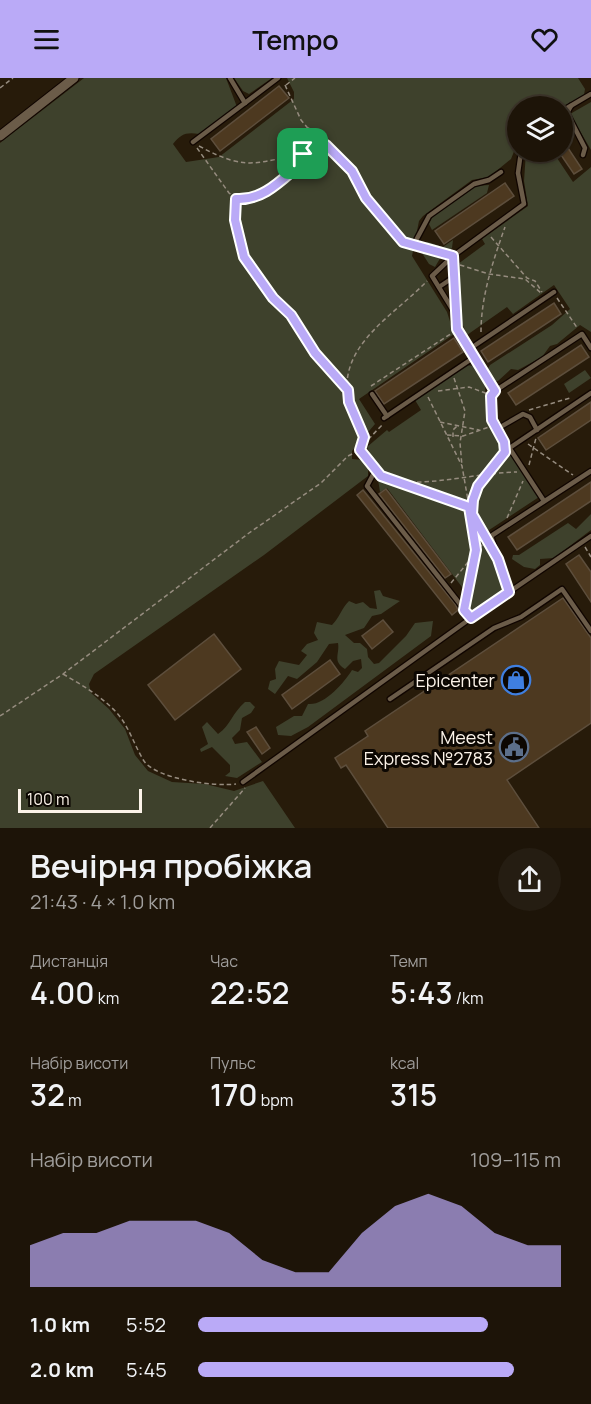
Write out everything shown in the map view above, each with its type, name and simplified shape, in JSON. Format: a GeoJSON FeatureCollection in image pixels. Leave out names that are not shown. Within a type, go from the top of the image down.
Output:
{"type":"FeatureCollection","features":[{"type":"Feature","properties":{"kind":"street"},"geometry":{"type":"LineString","coordinates":[[0,136],[74,78]]}},
{"type":"Feature","properties":{"kind":"lane"},"geometry":{"type":"LineString","coordinates":[[230,78],[245,103]]}},
{"type":"Feature","properties":{"kind":"lane"},"geometry":{"type":"LineString","coordinates":[[193,142],[279,78]]}},
{"type":"Feature","properties":{"kind":"lane"},"geometry":{"type":"LineString","coordinates":[[573,105],[591,94]]}},
{"type":"Feature","properties":{"kind":"lane"},"geometry":{"type":"LineString","coordinates":[[573,125],[585,148],[583,155]]}},
{"type":"Feature","properties":{"kind":"lane"},"geometry":{"type":"LineString","coordinates":[[456,314],[432,276],[453,256],[524,204],[518,173],[520,162]]}},
{"type":"Feature","properties":{"kind":"lane"},"geometry":{"type":"LineString","coordinates":[[413,246],[429,216],[474,184],[489,180],[501,172]]}},
{"type":"Feature","properties":{"kind":"lane"},"geometry":{"type":"LineString","coordinates":[[453,256],[457,329],[493,393],[582,334],[591,348]]}},
{"type":"Feature","properties":{"kind":"lane"},"geometry":{"type":"LineString","coordinates":[[439,287],[454,277]]}},
{"type":"Feature","properties":{"kind":"lane"},"geometry":{"type":"LineString","coordinates":[[468,350],[554,292]]}},
{"type":"Feature","properties":{"kind":"lane"},"geometry":{"type":"LineString","coordinates":[[372,394],[386,417],[473,358]]}},
{"type":"Feature","properties":{"kind":"lane"},"geometry":{"type":"LineString","coordinates":[[510,447],[591,393]]}},
{"type":"Feature","properties":{"kind":"lane"},"geometry":{"type":"LineString","coordinates":[[537,430],[530,417],[523,414],[497,429],[544,501]]}},
{"type":"Feature","properties":{"kind":"lane"},"geometry":{"type":"LineString","coordinates":[[375,471],[367,486],[471,618]]}},
{"type":"Feature","properties":{"kind":"lane"},"geometry":{"type":"LineString","coordinates":[[509,592],[491,536],[591,471]]}},
{"type":"Feature","properties":{"kind":"lane"},"geometry":{"type":"LineString","coordinates":[[243,782],[471,618],[591,536]]}},
{"type":"Feature","properties":{"kind":"lane"},"geometry":{"type":"LineString","coordinates":[[390,699],[494,628],[521,617],[562,589],[591,631]]}},
{"type":"Feature","properties":{"kind":"path"},"geometry":{"type":"LineString","coordinates":[[0,88],[14,78]]}},
{"type":"Feature","properties":{"kind":"path"},"geometry":{"type":"LineString","coordinates":[[279,78],[296,112],[317,139],[352,171],[366,198],[403,242],[453,256],[458,264],[489,274],[525,279],[546,298]]}},
{"type":"Feature","properties":{"kind":"path"},"geometry":{"type":"LineString","coordinates":[[285,86],[295,78]]}},
{"type":"Feature","properties":{"kind":"path"},"geometry":{"type":"LineString","coordinates":[[304,161],[303,154],[309,127]]}},
{"type":"Feature","properties":{"kind":"path"},"geometry":{"type":"LineString","coordinates":[[193,142],[226,159],[249,164],[273,162],[311,154]]}},
{"type":"Feature","properties":{"kind":"path"},"geometry":{"type":"LineString","coordinates":[[193,142],[236,199],[235,220],[244,257],[273,298],[291,315],[315,353],[348,390]]}},
{"type":"Feature","properties":{"kind":"path"},"geometry":{"type":"LineString","coordinates":[[236,199],[252,198],[263,194],[318,147],[326,145]]}},
{"type":"Feature","properties":{"kind":"path"},"geometry":{"type":"LineString","coordinates":[[480,342],[481,315],[489,274],[509,214]]}},
{"type":"Feature","properties":{"kind":"path"},"geometry":{"type":"LineString","coordinates":[[487,231],[527,278],[535,281],[546,298]]}},
{"type":"Feature","properties":{"kind":"path"},"geometry":{"type":"LineString","coordinates":[[363,445],[364,437],[349,402],[348,390],[352,362],[360,344],[375,326],[397,311],[432,276]]}},
{"type":"Feature","properties":{"kind":"path"},"geometry":{"type":"LineString","coordinates":[[554,292],[582,334]]}},
{"type":"Feature","properties":{"kind":"path"},"geometry":{"type":"LineString","coordinates":[[372,394],[371,384],[457,329]]}},
{"type":"Feature","properties":{"kind":"path"},"geometry":{"type":"LineString","coordinates":[[453,371],[465,411],[460,443],[463,477],[469,507],[486,540]]}},
{"type":"Feature","properties":{"kind":"path"},"geometry":{"type":"LineString","coordinates":[[462,466],[439,422],[426,390],[459,387],[493,393],[491,412],[497,429]]}},
{"type":"Feature","properties":{"kind":"path"},"geometry":{"type":"LineString","coordinates":[[0,716],[63,674],[240,540],[321,483],[348,456],[360,450],[380,430],[386,417]]}},
{"type":"Feature","properties":{"kind":"path"},"geometry":{"type":"LineString","coordinates":[[439,422],[481,430]]}},
{"type":"Feature","properties":{"kind":"path"},"geometry":{"type":"LineString","coordinates":[[453,437],[453,430],[458,425]]}},
{"type":"Feature","properties":{"kind":"path"},"geometry":{"type":"LineString","coordinates":[[522,440],[579,479]]}},
{"type":"Feature","properties":{"kind":"path"},"geometry":{"type":"LineString","coordinates":[[464,610],[476,550],[472,514],[473,500],[478,486],[505,452],[504,442]]}},
{"type":"Feature","properties":{"kind":"path"},"geometry":{"type":"LineString","coordinates":[[360,450],[375,471],[469,507]]}},
{"type":"Feature","properties":{"kind":"path"},"geometry":{"type":"LineString","coordinates":[[399,482],[422,483],[489,473],[526,471]]}},
{"type":"Feature","properties":{"kind":"path"},"geometry":{"type":"LineString","coordinates":[[447,588],[476,550],[491,536]]}},
{"type":"Feature","properties":{"kind":"path"},"geometry":{"type":"LineString","coordinates":[[582,543],[591,557]]}},
{"type":"Feature","properties":{"kind":"path"},"geometry":{"type":"LineString","coordinates":[[63,674],[96,694],[116,712],[144,762],[155,772],[166,777],[225,785],[243,782]]}},
{"type":"Feature","properties":{"kind":"path"},"geometry":{"type":"LineString","coordinates":[[210,828],[238,798],[256,772]]}},
{"type":"Feature","properties":{"kind":"green space"},"geometry":{"type":"Polygon","coordinates":[[[84,78],[226,78],[237,107],[199,134],[191,133],[181,136],[173,144],[186,162],[219,157],[294,99],[294,92],[287,78],[578,78],[585,89],[584,95],[573,101],[573,96],[507,96],[507,162],[489,177],[472,180],[419,221],[412,256],[447,312],[454,334],[359,399],[375,424],[352,451],[352,459],[363,460],[368,468],[368,476],[264,555],[94,674],[89,684],[91,693],[109,709],[125,729],[135,755],[148,771],[172,782],[205,784],[234,791],[263,781],[295,828],[0,828],[0,143],[84,78]]]}},
{"type":"Feature","properties":{"kind":"green space"},"geometry":{"type":"Polygon","coordinates":[[[234,78],[272,78],[249,94],[243,91],[234,78]]]}},
{"type":"Feature","properties":{"kind":"green space"},"geometry":{"type":"Polygon","coordinates":[[[591,102],[591,150],[573,119],[573,112],[591,102]]]}},
{"type":"Feature","properties":{"kind":"green space"},"geometry":{"type":"Polygon","coordinates":[[[525,162],[560,162],[573,182],[591,167],[591,332],[580,325],[557,344],[550,346],[542,357],[518,370],[511,369],[498,381],[492,382],[486,372],[490,365],[552,325],[570,309],[554,285],[513,314],[507,307],[467,335],[461,321],[458,264],[485,244],[482,239],[528,206],[524,181],[525,162]]]}},
{"type":"Feature","properties":{"kind":"green space"},"geometry":{"type":"Polygon","coordinates":[[[489,185],[487,193],[432,230],[429,224],[433,215],[474,186],[489,185]]]}},
{"type":"Feature","properties":{"kind":"green space"},"geometry":{"type":"Polygon","coordinates":[[[453,240],[452,248],[442,255],[435,267],[429,264],[420,250],[421,244],[428,242],[443,247],[453,240]]]}},
{"type":"Feature","properties":{"kind":"green space"},"geometry":{"type":"Polygon","coordinates":[[[467,365],[473,366],[485,386],[487,417],[496,437],[509,450],[539,497],[480,536],[496,562],[503,591],[472,613],[462,601],[468,595],[387,488],[380,492],[376,467],[367,447],[387,430],[389,432],[421,410],[415,400],[467,365]]]}},
{"type":"Feature","properties":{"kind":"green space"},"geometry":{"type":"Polygon","coordinates":[[[585,370],[591,378],[569,393],[564,384],[585,370]]]}},
{"type":"Feature","properties":{"kind":"green space"},"geometry":{"type":"Polygon","coordinates":[[[591,514],[591,530],[554,558],[540,559],[540,565],[535,569],[524,567],[512,559],[513,555],[519,555],[568,523],[576,529],[591,514]]]}},
{"type":"Feature","properties":{"kind":"green space"},"geometry":{"type":"Polygon","coordinates":[[[380,590],[383,596],[400,601],[381,614],[372,616],[364,628],[345,635],[354,643],[360,643],[367,649],[368,657],[374,664],[379,663],[406,636],[415,623],[433,621],[431,636],[308,727],[291,736],[278,735],[276,727],[294,716],[302,716],[308,704],[314,704],[327,698],[352,670],[358,672],[362,668],[361,659],[353,661],[345,669],[338,660],[338,643],[329,644],[317,662],[297,679],[288,676],[275,694],[268,689],[270,681],[276,679],[275,669],[279,661],[299,665],[307,655],[301,651],[307,644],[318,640],[314,633],[317,622],[332,625],[349,601],[356,604],[363,602],[370,608],[377,609],[374,591],[380,590]]]}},
{"type":"Feature","properties":{"kind":"green space"},"geometry":{"type":"Polygon","coordinates":[[[245,702],[250,702],[255,707],[251,713],[242,718],[240,730],[232,738],[235,744],[247,742],[262,762],[237,778],[225,776],[230,772],[230,765],[212,747],[201,752],[200,749],[208,744],[202,727],[207,722],[218,734],[245,702]]]}},
{"type":"Feature","properties":{"kind":"building"},"geometry":{"type":"Polygon","coordinates":[[[279,86],[289,98],[220,151],[211,139],[279,86]]]}},
{"type":"Feature","properties":{"kind":"building"},"geometry":{"type":"Polygon","coordinates":[[[573,156],[582,169],[574,174],[566,162],[573,162],[573,156]]]}},
{"type":"Feature","properties":{"kind":"building"},"geometry":{"type":"Polygon","coordinates":[[[505,183],[514,196],[444,244],[435,231],[505,183]]]}},
{"type":"Feature","properties":{"kind":"building"},"geometry":{"type":"Polygon","coordinates":[[[554,303],[561,314],[488,362],[481,351],[554,303]]]}},
{"type":"Feature","properties":{"kind":"building"},"geometry":{"type":"Polygon","coordinates":[[[454,338],[463,352],[384,404],[375,391],[454,338]]]}},
{"type":"Feature","properties":{"kind":"building"},"geometry":{"type":"Polygon","coordinates":[[[581,345],[589,357],[516,405],[508,393],[581,345]]]}},
{"type":"Feature","properties":{"kind":"building"},"geometry":{"type":"Polygon","coordinates":[[[591,402],[591,420],[546,450],[538,438],[591,402]]]}},
{"type":"Feature","properties":{"kind":"building"},"geometry":{"type":"Polygon","coordinates":[[[591,482],[591,501],[517,550],[508,537],[591,482]]]}},
{"type":"Feature","properties":{"kind":"building"},"geometry":{"type":"Polygon","coordinates":[[[386,489],[451,574],[445,578],[379,494],[386,489]]]}},
{"type":"Feature","properties":{"kind":"building"},"geometry":{"type":"Polygon","coordinates":[[[363,490],[455,604],[458,610],[452,615],[357,495],[363,490]]]}},
{"type":"Feature","properties":{"kind":"building"},"geometry":{"type":"Polygon","coordinates":[[[579,555],[591,572],[591,602],[566,564],[579,555]]]}},
{"type":"Feature","properties":{"kind":"building","name":"Epicenter"},"geometry":{"type":"Polygon","coordinates":[[[563,598],[591,638],[591,723],[507,780],[539,828],[388,828],[346,765],[341,768],[335,758],[368,736],[365,731],[563,598]]]}},
{"type":"Feature","properties":{"kind":"building"},"geometry":{"type":"Polygon","coordinates":[[[383,620],[393,632],[372,649],[362,636],[383,620]]]}},
{"type":"Feature","properties":{"kind":"building"},"geometry":{"type":"Polygon","coordinates":[[[214,634],[241,669],[175,720],[148,685],[214,634]]]}},
{"type":"Feature","properties":{"kind":"building"},"geometry":{"type":"Polygon","coordinates":[[[330,660],[340,674],[292,709],[282,695],[330,660]]]}},
{"type":"Feature","properties":{"kind":"building"},"geometry":{"type":"Polygon","coordinates":[[[256,727],[270,748],[262,754],[247,732],[256,727]]]}},
{"type":"Feature","properties":{"kind":"place","name":"Epicenter"},"geometry":{"type":"Point","coordinates":[516,680]}},
{"type":"Feature","properties":{"kind":"place","name":"Meest Express №2783"},"geometry":{"type":"Point","coordinates":[514,747]}},
{"type":"Feature","properties":{"kind":"route"},"geometry":{"type":"LineString","coordinates":[[303,154],[304,161],[271,189],[252,198],[236,199],[237,235],[244,257],[273,298],[291,315],[315,353],[348,390],[349,402],[364,437],[360,450],[366,454],[375,471],[381,476],[469,507],[472,514],[476,550],[464,610],[471,618],[509,592],[498,559],[472,514],[473,500],[478,486],[505,452],[504,442],[492,420],[491,396],[495,391],[457,329],[453,256],[403,242],[366,198],[352,171],[326,145],[318,147],[311,154],[303,154]]}}]}
